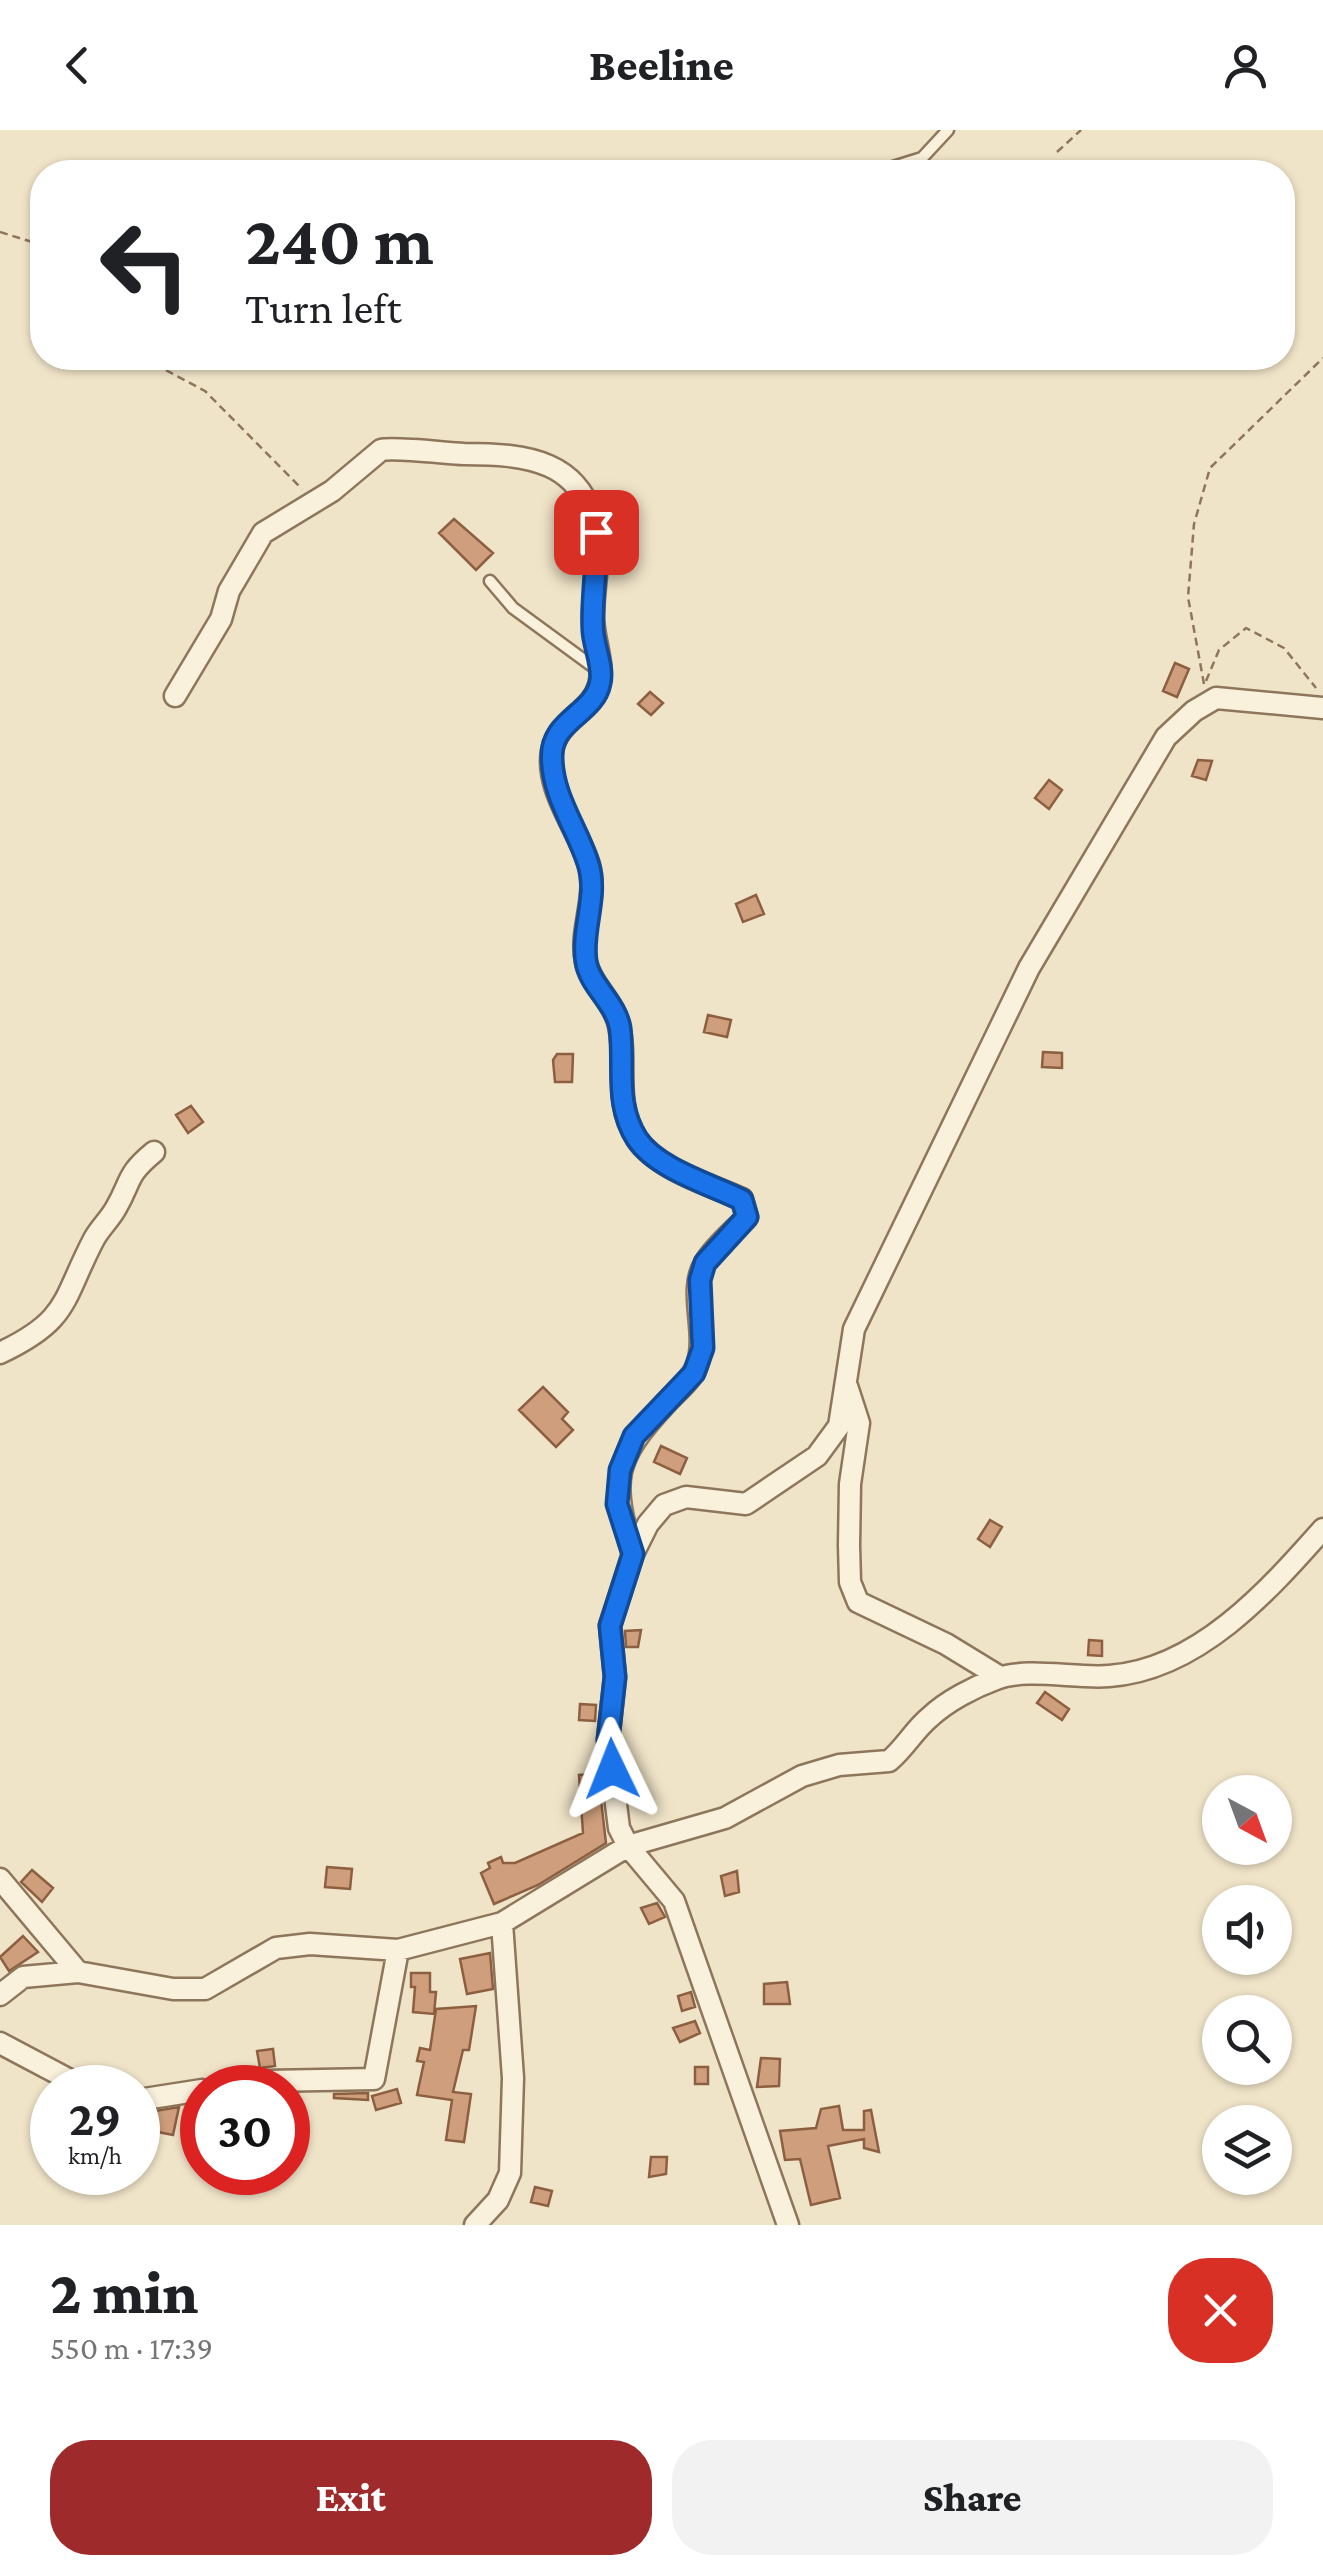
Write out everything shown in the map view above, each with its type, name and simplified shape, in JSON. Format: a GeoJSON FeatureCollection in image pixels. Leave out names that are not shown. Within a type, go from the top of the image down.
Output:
{"type":"FeatureCollection","features":[{"type":"Feature","properties":{"kind":"street"},"geometry":{"type":"LineString","coordinates":[[174,696],[221,618],[229,592],[262,533],[371,457],[393,448],[418,454],[500,454],[559,467],[584,504],[596,532],[594,631],[600,684],[591,700],[559,730],[551,753],[554,780],[570,828],[588,861],[592,883],[586,964],[614,1008],[620,1028],[621,1102],[638,1142],[668,1164],[742,1200],[747,1217],[705,1263],[700,1280],[703,1348],[694,1373],[634,1436],[620,1470],[617,1504],[633,1554]]}},
{"type":"Feature","properties":{"kind":"street"},"geometry":{"type":"LineString","coordinates":[[788,2225],[674,1901],[628,1846],[619,1828],[608,1740],[615,1677],[610,1626],[633,1554],[664,1506],[686,1497],[746,1504],[817,1456],[839,1426],[854,1329],[1028,968],[1166,737],[1194,711],[1216,698],[1323,708]]}},
{"type":"Feature","properties":{"kind":"street"},"geometry":{"type":"LineString","coordinates":[[0,1353],[46,1327],[65,1306],[95,1238],[122,1197],[126,1179],[154,1152]]}},
{"type":"Feature","properties":{"kind":"street"},"geometry":{"type":"LineString","coordinates":[[846,1384],[859,1423],[850,1484],[852,1591],[867,1608],[946,1644],[1000,1677]]}},
{"type":"Feature","properties":{"kind":"street"},"geometry":{"type":"LineString","coordinates":[[0,1995],[24,1977],[78,1972],[174,1989],[205,1989],[276,1948],[310,1944],[398,1950],[502,1923],[628,1846],[724,1818],[802,1776],[839,1764],[888,1761],[929,1717],[1000,1677],[1050,1673],[1107,1677],[1164,1664],[1195,1648],[1236,1615],[1323,1529]]}},
{"type":"Feature","properties":{"kind":"street"},"geometry":{"type":"LineString","coordinates":[[0,1879],[78,1972]]}},
{"type":"Feature","properties":{"kind":"street"},"geometry":{"type":"LineString","coordinates":[[476,2225],[498,2200],[510,2173],[513,2078],[502,1923]]}},
{"type":"Feature","properties":{"kind":"street"},"geometry":{"type":"LineString","coordinates":[[310,2080],[374,2078],[398,1950]]}},
{"type":"Feature","properties":{"kind":"street"},"geometry":{"type":"LineString","coordinates":[[0,2043],[42,2065]]}},
{"type":"Feature","properties":{"kind":"lane"},"geometry":{"type":"LineString","coordinates":[[916,160],[948,130]]}},
{"type":"Feature","properties":{"kind":"lane"},"geometry":{"type":"LineString","coordinates":[[490,581],[513,608],[600,671]]}},
{"type":"Feature","properties":{"kind":"path"},"geometry":{"type":"LineString","coordinates":[[1057,152],[1080,130]]}},
{"type":"Feature","properties":{"kind":"path"},"geometry":{"type":"LineString","coordinates":[[0,232],[30,241]]}},
{"type":"Feature","properties":{"kind":"path"},"geometry":{"type":"LineString","coordinates":[[1323,358],[1210,468],[1194,524],[1188,597],[1204,686],[1219,650],[1246,628],[1284,648],[1323,696]]}},
{"type":"Feature","properties":{"kind":"path"},"geometry":{"type":"LineString","coordinates":[[166,370],[205,391],[314,500]]}},
{"type":"Feature","properties":{"kind":"building"},"geometry":{"type":"Polygon","coordinates":[[[454,519],[493,553],[476,570],[439,533],[454,519]]]}},
{"type":"Feature","properties":{"kind":"building"},"geometry":{"type":"Polygon","coordinates":[[[1175,663],[1189,669],[1177,697],[1163,691],[1175,663]]]}},
{"type":"Feature","properties":{"kind":"building"},"geometry":{"type":"Polygon","coordinates":[[[650,692],[663,703],[651,715],[638,704],[650,692]]]}},
{"type":"Feature","properties":{"kind":"building"},"geometry":{"type":"Polygon","coordinates":[[[1198,760],[1212,761],[1206,780],[1192,776],[1198,760]]]}},
{"type":"Feature","properties":{"kind":"building"},"geometry":{"type":"Polygon","coordinates":[[[1049,780],[1062,790],[1049,809],[1035,798],[1049,780]]]}},
{"type":"Feature","properties":{"kind":"building"},"geometry":{"type":"Polygon","coordinates":[[[756,895],[764,914],[743,922],[736,904],[756,895]]]}},
{"type":"Feature","properties":{"kind":"building"},"geometry":{"type":"Polygon","coordinates":[[[708,1015],[731,1020],[727,1037],[704,1032],[708,1015]]]}},
{"type":"Feature","properties":{"kind":"building"},"geometry":{"type":"Polygon","coordinates":[[[1043,1052],[1062,1053],[1062,1068],[1042,1067],[1043,1052]]]}},
{"type":"Feature","properties":{"kind":"building"},"geometry":{"type":"Polygon","coordinates":[[[557,1054],[573,1054],[572,1082],[555,1082],[553,1060],[557,1054]]]}},
{"type":"Feature","properties":{"kind":"building"},"geometry":{"type":"Polygon","coordinates":[[[191,1106],[203,1122],[188,1133],[176,1115],[191,1106]]]}},
{"type":"Feature","properties":{"kind":"building"},"geometry":{"type":"Polygon","coordinates":[[[543,1387],[568,1412],[562,1419],[573,1430],[556,1447],[519,1410],[543,1387]]]}},
{"type":"Feature","properties":{"kind":"building"},"geometry":{"type":"Polygon","coordinates":[[[661,1446],[687,1458],[680,1474],[654,1462],[661,1446]]]}},
{"type":"Feature","properties":{"kind":"building"},"geometry":{"type":"Polygon","coordinates":[[[990,1520],[1002,1527],[990,1547],[978,1539],[990,1520]]]}},
{"type":"Feature","properties":{"kind":"building"},"geometry":{"type":"Polygon","coordinates":[[[641,1630],[638,1647],[626,1647],[625,1631],[641,1630]]]}},
{"type":"Feature","properties":{"kind":"building"},"geometry":{"type":"Polygon","coordinates":[[[1089,1640],[1102,1641],[1102,1656],[1088,1655],[1089,1640]]]}},
{"type":"Feature","properties":{"kind":"building"},"geometry":{"type":"Polygon","coordinates":[[[1045,1692],[1069,1709],[1062,1720],[1037,1703],[1045,1692]]]}},
{"type":"Feature","properties":{"kind":"building"},"geometry":{"type":"Polygon","coordinates":[[[580,1704],[596,1705],[595,1721],[579,1720],[580,1704]]]}},
{"type":"Feature","properties":{"kind":"building"},"geometry":{"type":"Polygon","coordinates":[[[598,1774],[606,1843],[538,1885],[494,1904],[481,1873],[490,1868],[488,1863],[501,1857],[503,1863],[515,1863],[583,1833],[579,1775],[598,1774]]]}},
{"type":"Feature","properties":{"kind":"building"},"geometry":{"type":"Polygon","coordinates":[[[327,1867],[352,1869],[350,1889],[325,1887],[327,1867]]]}},
{"type":"Feature","properties":{"kind":"building"},"geometry":{"type":"Polygon","coordinates":[[[32,1870],[53,1888],[42,1902],[21,1882],[32,1870]]]}},
{"type":"Feature","properties":{"kind":"building"},"geometry":{"type":"Polygon","coordinates":[[[737,1871],[739,1892],[725,1896],[721,1876],[737,1871]]]}},
{"type":"Feature","properties":{"kind":"building"},"geometry":{"type":"Polygon","coordinates":[[[657,1903],[665,1917],[649,1924],[641,1908],[657,1903]]]}},
{"type":"Feature","properties":{"kind":"building"},"geometry":{"type":"Polygon","coordinates":[[[23,1936],[38,1952],[9,1971],[0,1957],[23,1936]]]}},
{"type":"Feature","properties":{"kind":"building"},"geometry":{"type":"Polygon","coordinates":[[[490,1953],[493,1989],[467,1994],[460,1959],[490,1953]]]}},
{"type":"Feature","properties":{"kind":"building"},"geometry":{"type":"Polygon","coordinates":[[[411,1973],[430,1973],[430,1992],[436,1992],[434,2014],[413,2012],[415,1987],[411,1987],[411,1973]]]}},
{"type":"Feature","properties":{"kind":"building"},"geometry":{"type":"Polygon","coordinates":[[[787,1982],[790,2004],[764,2004],[764,1984],[787,1982]]]}},
{"type":"Feature","properties":{"kind":"building"},"geometry":{"type":"Polygon","coordinates":[[[691,1992],[695,2007],[682,2011],[678,1996],[691,1992]]]}},
{"type":"Feature","properties":{"kind":"building"},"geometry":{"type":"Polygon","coordinates":[[[476,2006],[469,2050],[463,2050],[453,2092],[471,2094],[464,2142],[446,2140],[452,2100],[417,2095],[424,2062],[417,2061],[420,2048],[430,2050],[436,2009],[476,2006]]]}},
{"type":"Feature","properties":{"kind":"building"},"geometry":{"type":"Polygon","coordinates":[[[695,2021],[700,2033],[680,2042],[673,2028],[695,2021]]]}},
{"type":"Feature","properties":{"kind":"building"},"geometry":{"type":"Polygon","coordinates":[[[273,2049],[275,2065],[259,2065],[257,2051],[273,2049]]]}},
{"type":"Feature","properties":{"kind":"building"},"geometry":{"type":"Polygon","coordinates":[[[761,2058],[780,2059],[779,2086],[757,2087],[761,2058]]]}},
{"type":"Feature","properties":{"kind":"building"},"geometry":{"type":"Polygon","coordinates":[[[695,2067],[708,2067],[708,2084],[695,2084],[695,2067]]]}},
{"type":"Feature","properties":{"kind":"building"},"geometry":{"type":"Polygon","coordinates":[[[397,2089],[401,2103],[376,2110],[372,2096],[397,2089]]]}},
{"type":"Feature","properties":{"kind":"building"},"geometry":{"type":"Polygon","coordinates":[[[368,2093],[368,2100],[334,2098],[334,2094],[368,2093]]]}},
{"type":"Feature","properties":{"kind":"building"},"geometry":{"type":"Polygon","coordinates":[[[839,2106],[843,2130],[864,2130],[864,2111],[871,2110],[879,2152],[864,2148],[864,2139],[828,2146],[840,2198],[811,2205],[800,2159],[785,2160],[780,2131],[816,2128],[821,2109],[839,2106]]]}},
{"type":"Feature","properties":{"kind":"building"},"geometry":{"type":"Polygon","coordinates":[[[179,2107],[173,2135],[160,2132],[160,2110],[179,2107]]]}},
{"type":"Feature","properties":{"kind":"building"},"geometry":{"type":"Polygon","coordinates":[[[651,2157],[667,2157],[666,2174],[649,2177],[651,2157]]]}},
{"type":"Feature","properties":{"kind":"building"},"geometry":{"type":"Polygon","coordinates":[[[535,2187],[552,2191],[548,2206],[531,2202],[535,2187]]]}},
{"type":"Feature","properties":{"kind":"route"},"geometry":{"type":"LineString","coordinates":[[596,532],[593,614],[600,684],[591,700],[559,730],[551,753],[554,780],[570,828],[588,861],[592,883],[586,964],[614,1008],[620,1028],[621,1102],[638,1142],[668,1164],[742,1200],[747,1217],[705,1263],[700,1280],[703,1348],[694,1373],[634,1436],[620,1470],[617,1504],[633,1554],[610,1626],[615,1677],[608,1740],[612,1769]]}}]}
